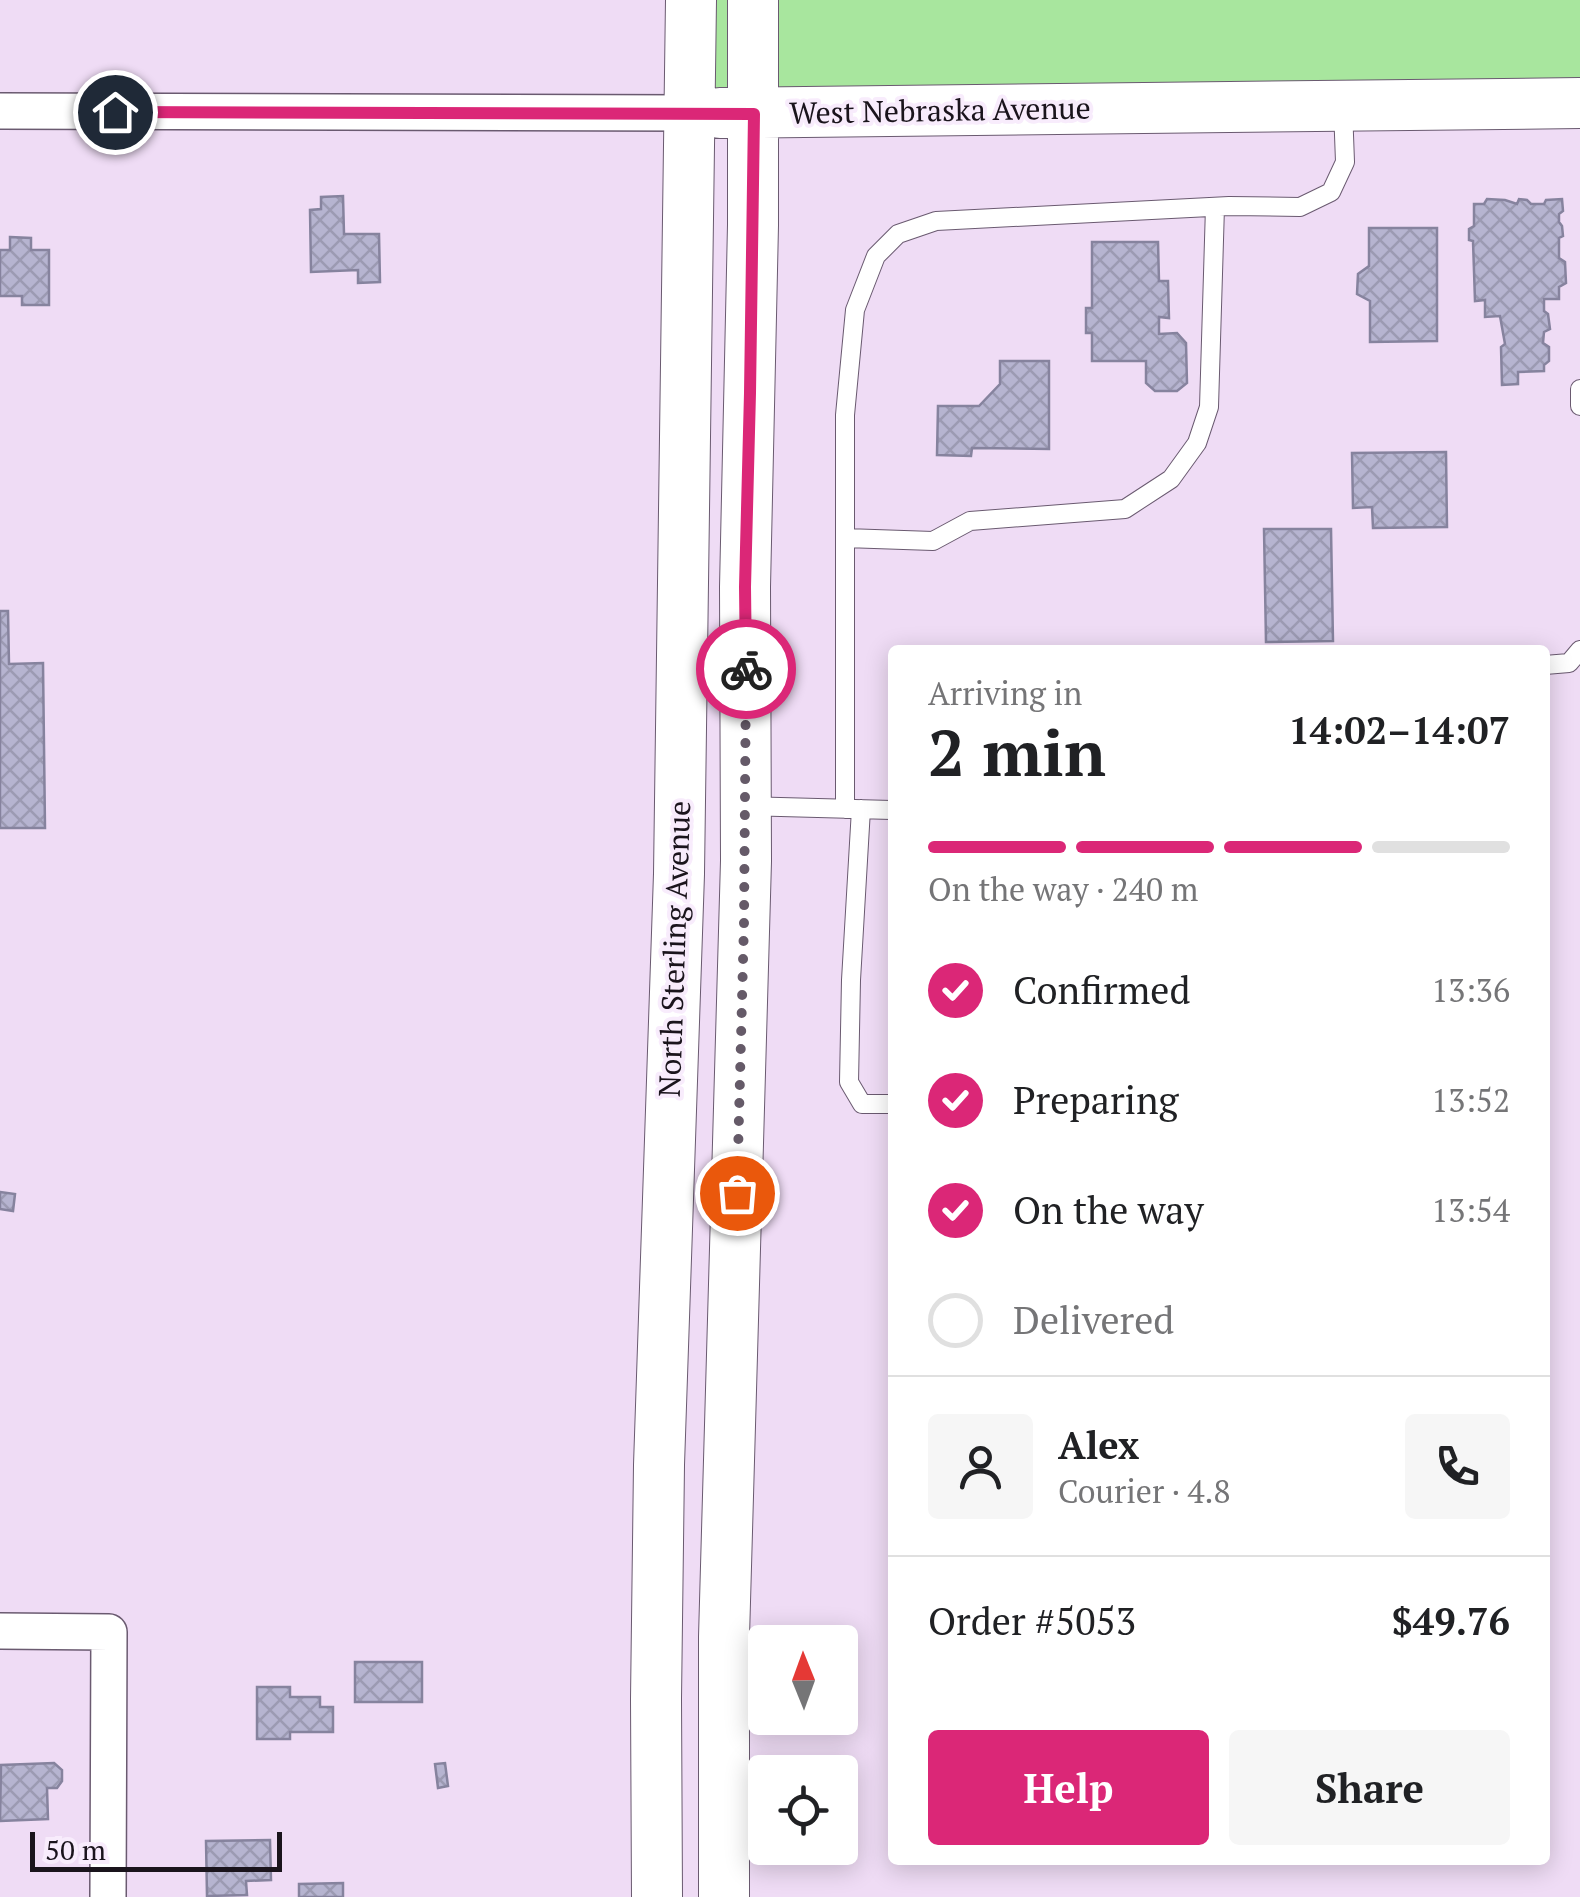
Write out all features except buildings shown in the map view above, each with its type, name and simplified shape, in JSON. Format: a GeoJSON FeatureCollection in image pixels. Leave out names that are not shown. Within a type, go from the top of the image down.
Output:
{"type":"FeatureCollection","features":[{"type":"Feature","properties":{"kind":"main road","name":"North Sterling Avenue"},"geometry":{"type":"LineString","coordinates":[[657,1897],[659,1465],[679,874],[691,0]]}},
{"type":"Feature","properties":{"kind":"main road"},"geometry":{"type":"LineString","coordinates":[[724,1897],[724,1637],[746,806],[753,0]]}},
{"type":"Feature","properties":{"kind":"main road","name":"West Nebraska Avenue"},"geometry":{"type":"LineString","coordinates":[[690,113],[1580,103]]}},
{"type":"Feature","properties":{"kind":"street","name":"West Nebraska Avenue"},"geometry":{"type":"LineString","coordinates":[[0,111],[690,113]]}},
{"type":"Feature","properties":{"kind":"street"},"geometry":{"type":"LineString","coordinates":[[0,1631],[109,1632],[108,1897]]}},
{"type":"Feature","properties":{"kind":"lane"},"geometry":{"type":"LineString","coordinates":[[888,1104],[862,1104],[850,1082],[853,809],[845,415],[855,310],[876,256],[898,234],[936,221],[1215,207],[1300,207],[1331,192],[1345,162],[1344,106]]}},
{"type":"Feature","properties":{"kind":"lane"},"geometry":{"type":"LineString","coordinates":[[845,538],[933,541],[970,521],[1125,509],[1171,480],[1197,443],[1208,406],[1215,207]]}},
{"type":"Feature","properties":{"kind":"lane"},"geometry":{"type":"LineString","coordinates":[[1580,390],[1580,406]]}},
{"type":"Feature","properties":{"kind":"lane"},"geometry":{"type":"LineString","coordinates":[[1550,664],[1568,663],[1580,650]]}},
{"type":"Feature","properties":{"kind":"lane"},"geometry":{"type":"LineString","coordinates":[[746,806],[888,810]]}},
{"type":"Feature","properties":{"kind":"green space"},"geometry":{"type":"Polygon","coordinates":[[[689,0],[1580,0],[1580,107],[690,92],[689,0]]]}},
{"type":"Feature","properties":{"kind":"way so far"},"geometry":{"type":"LineString","coordinates":[[737,1193],[746,669]]}},
{"type":"Feature","properties":{"kind":"route"},"geometry":{"type":"LineString","coordinates":[[115,112],[754,114],[746,669]]}}]}
